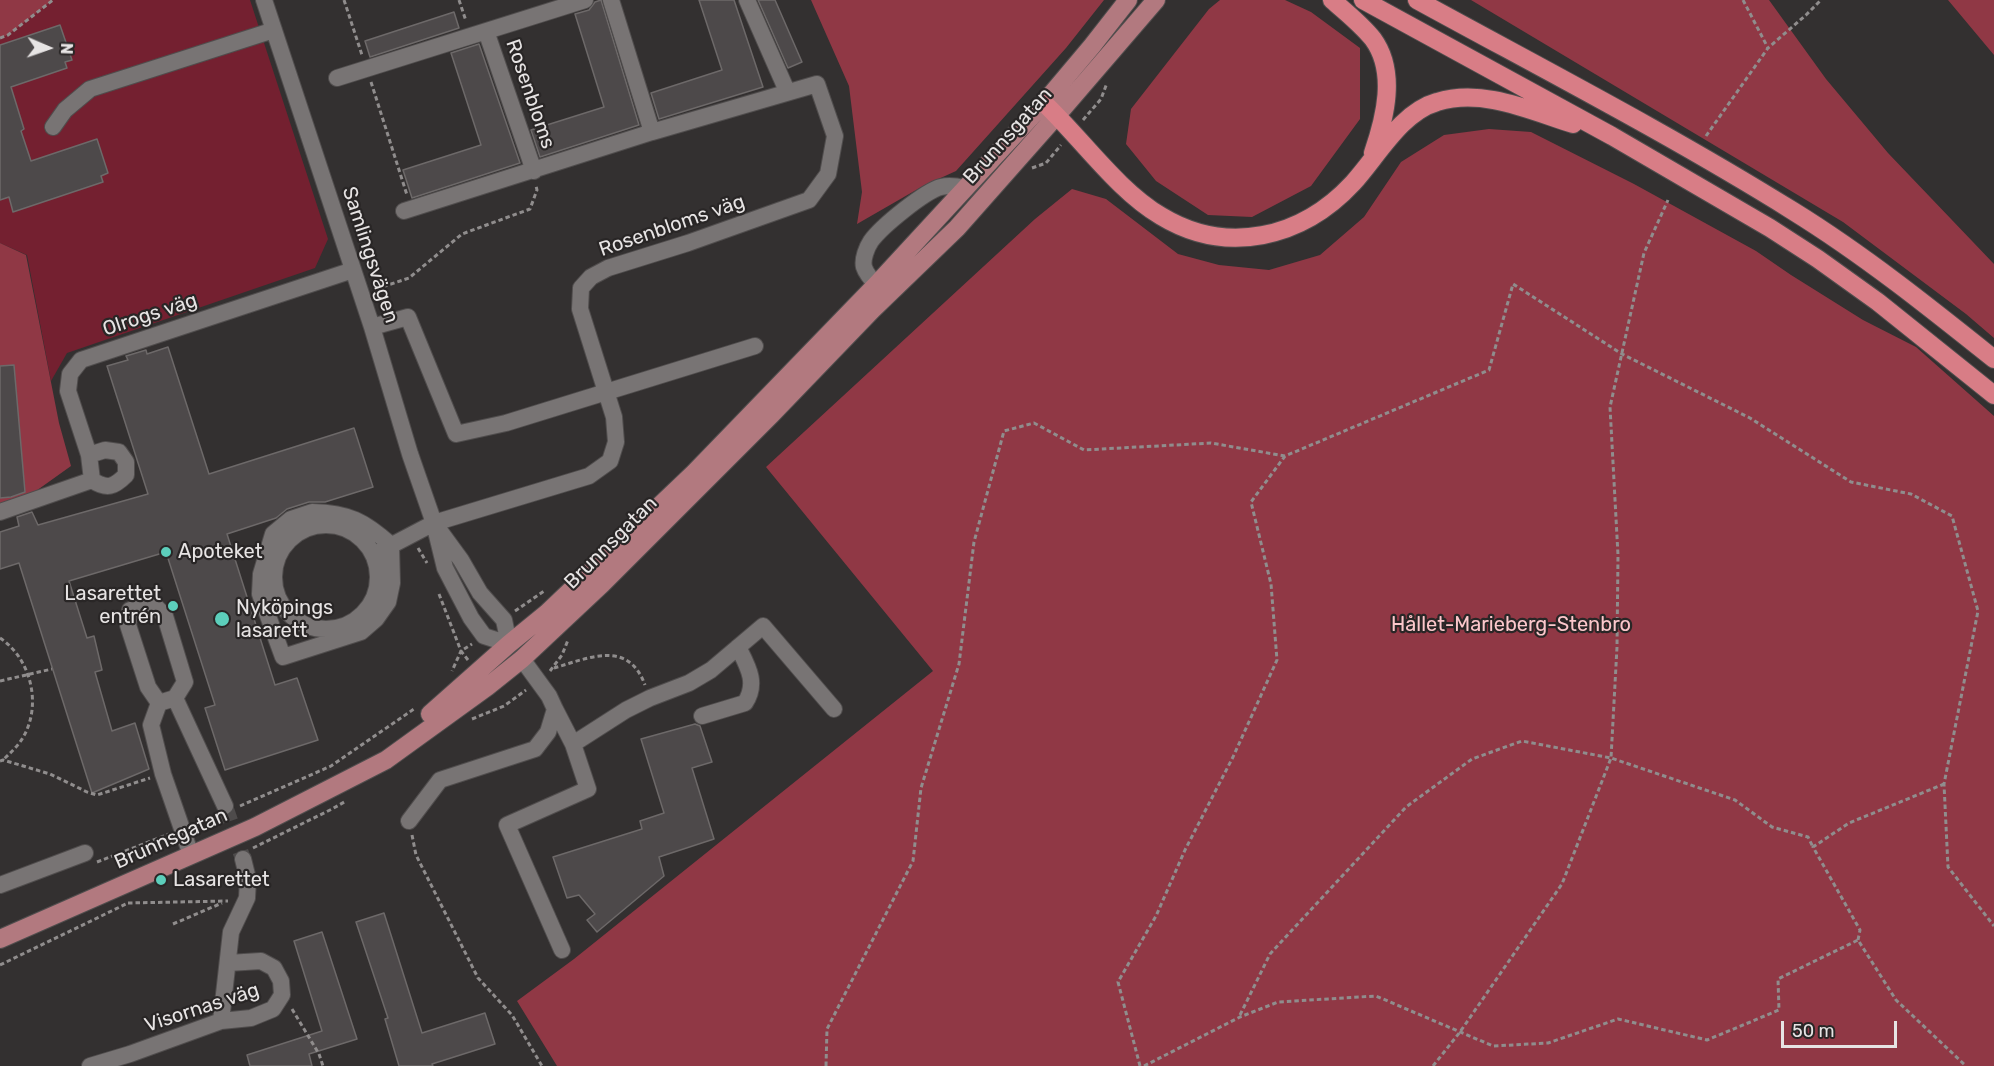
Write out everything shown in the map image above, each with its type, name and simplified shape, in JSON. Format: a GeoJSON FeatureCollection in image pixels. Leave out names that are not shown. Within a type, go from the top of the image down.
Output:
{"type":"FeatureCollection","features":[{"type":"Feature","properties":{"kind":"highway"},"geometry":{"type":"LineString","coordinates":[[1332,0],[1372,38],[1381,52],[1386,67],[1386,102],[1370,161]]}},
{"type":"Feature","properties":{"kind":"highway"},"geometry":{"type":"LineString","coordinates":[[1363,0],[1701,186],[1818,259],[1903,321],[1994,395]]}},
{"type":"Feature","properties":{"kind":"highway"},"geometry":{"type":"LineString","coordinates":[[1417,0],[1681,145],[1794,212],[1911,292],[1994,359]]}},
{"type":"Feature","properties":{"kind":"highway"},"geometry":{"type":"LineString","coordinates":[[1050,109],[1125,188],[1160,216],[1207,235],[1243,238],[1264,235],[1300,224],[1336,200],[1419,109],[1435,102],[1460,96],[1489,99],[1612,136]]}},
{"type":"Feature","properties":{"kind":"main road","name":"Brunnsgatan"},"geometry":{"type":"LineString","coordinates":[[482,680],[509,644],[547,613],[882,290],[957,228],[1050,109],[1092,46],[1128,0]]}},
{"type":"Feature","properties":{"kind":"main road","name":"Brunnsgatan"},"geometry":{"type":"LineString","coordinates":[[0,938],[255,827],[386,760],[482,680],[522,659],[602,584],[771,415],[882,290],[964,188],[1050,109],[1156,0]]}},
{"type":"Feature","properties":{"kind":"main road"},"geometry":{"type":"LineString","coordinates":[[509,644],[522,659]]}},
{"type":"Feature","properties":{"kind":"street","name":"Samlingsvägen"},"geometry":{"type":"LineString","coordinates":[[264,0],[372,327],[410,454],[434,523],[445,568],[471,618],[484,636]]}},
{"type":"Feature","properties":{"kind":"street","name":"Rosenbloms"},"geometry":{"type":"LineString","coordinates":[[337,78],[478,33],[555,4],[585,0]]}},
{"type":"Feature","properties":{"kind":"street"},"geometry":{"type":"LineString","coordinates":[[611,0],[652,132]]}},
{"type":"Feature","properties":{"kind":"street"},"geometry":{"type":"LineString","coordinates":[[747,0],[787,91]]}},
{"type":"Feature","properties":{"kind":"street"},"geometry":{"type":"LineString","coordinates":[[53,127],[65,110],[90,89],[274,30]]}},
{"type":"Feature","properties":{"kind":"street","name":"Rosenbloms"},"geometry":{"type":"LineString","coordinates":[[478,33],[534,171]]}},
{"type":"Feature","properties":{"kind":"street","name":"Rosenbloms väg"},"geometry":{"type":"LineString","coordinates":[[373,555],[434,523],[589,476],[610,461],[616,442],[614,417],[580,309],[581,288],[591,277],[608,268],[688,243],[809,200],[828,174],[835,136],[817,84],[652,132],[408,210]]}},
{"type":"Feature","properties":{"kind":"street","name":"Brunnsgatan"},"geometry":{"type":"LineString","coordinates":[[882,290],[864,266],[865,255],[871,241],[926,193],[940,187],[964,188]]}},
{"type":"Feature","properties":{"kind":"street","name":"Olrogs väg"},"geometry":{"type":"LineString","coordinates":[[92,480],[89,455],[68,391],[70,374],[81,360],[352,270]]}},
{"type":"Feature","properties":{"kind":"street"},"geometry":{"type":"LineString","coordinates":[[372,327],[408,317],[456,434],[506,423],[755,346]]}},
{"type":"Feature","properties":{"kind":"street"},"geometry":{"type":"LineString","coordinates":[[0,512],[92,480],[102,486],[116,484],[126,475],[126,462],[119,452],[105,450],[89,455]]}},
{"type":"Feature","properties":{"kind":"street"},"geometry":{"type":"LineString","coordinates":[[312,512],[328,512],[352,517],[392,545],[390,593],[388,602],[376,619],[361,632],[283,657],[260,594],[261,574],[273,534],[291,519],[312,512]]}},
{"type":"Feature","properties":{"kind":"street","name":"Samlingsvägen"},"geometry":{"type":"LineString","coordinates":[[434,523],[461,560],[480,593],[504,620],[509,644]]}},
{"type":"Feature","properties":{"kind":"street"},"geometry":{"type":"LineString","coordinates":[[331,525],[348,530],[363,540],[373,555],[378,570],[375,595],[362,616],[348,625],[332,629],[315,628],[300,622],[287,612],[278,598],[274,580],[276,563],[284,547],[297,534],[313,527],[331,525]]}},
{"type":"Feature","properties":{"kind":"street"},"geometry":{"type":"LineString","coordinates":[[191,855],[162,774],[151,725],[167,701],[184,682],[165,616],[152,603],[130,610],[128,625],[148,687],[167,701],[226,810]]}},
{"type":"Feature","properties":{"kind":"street"},"geometry":{"type":"LineString","coordinates":[[573,744],[626,710],[689,683],[711,670],[763,626],[834,709]]}},
{"type":"Feature","properties":{"kind":"street"},"geometry":{"type":"LineString","coordinates":[[484,636],[509,644]]}},
{"type":"Feature","properties":{"kind":"street"},"geometry":{"type":"LineString","coordinates":[[702,716],[744,703],[751,693],[752,683],[738,647]]}},
{"type":"Feature","properties":{"kind":"street"},"geometry":{"type":"LineString","coordinates":[[522,659],[549,696],[573,744],[588,789],[507,825],[562,950]]}},
{"type":"Feature","properties":{"kind":"street"},"geometry":{"type":"LineString","coordinates":[[409,821],[440,780],[535,750],[548,732],[555,709]]}},
{"type":"Feature","properties":{"kind":"street"},"geometry":{"type":"LineString","coordinates":[[0,885],[90,858]]}},
{"type":"Feature","properties":{"kind":"street"},"geometry":{"type":"LineString","coordinates":[[221,1021],[231,932],[247,898],[248,879],[243,859]]}},
{"type":"Feature","properties":{"kind":"street","name":"Visornas väg"},"geometry":{"type":"LineString","coordinates":[[90,1066],[221,1021],[251,1018],[273,1009],[282,995],[281,981],[274,968],[261,961],[228,963]]}},
{"type":"Feature","properties":{"kind":"path"},"geometry":{"type":"LineString","coordinates":[[0,38],[8,35],[53,0]]}},
{"type":"Feature","properties":{"kind":"path"},"geometry":{"type":"LineString","coordinates":[[344,0],[408,210]]}},
{"type":"Feature","properties":{"kind":"path"},"geometry":{"type":"LineString","coordinates":[[459,0],[478,33]]}},
{"type":"Feature","properties":{"kind":"path"},"geometry":{"type":"LineString","coordinates":[[1743,0],[1768,48]]}},
{"type":"Feature","properties":{"kind":"path"},"geometry":{"type":"LineString","coordinates":[[1706,136],[1768,48],[1821,0]]}},
{"type":"Feature","properties":{"kind":"path"},"geometry":{"type":"LineString","coordinates":[[360,294],[409,279],[462,234],[530,209],[537,190],[534,171]]}},
{"type":"Feature","properties":{"kind":"path"},"geometry":{"type":"LineString","coordinates":[[1433,1066],[1460,1032],[1562,884],[1611,758],[1617,646],[1618,555],[1610,407],[1644,253],[1668,200]]}},
{"type":"Feature","properties":{"kind":"path"},"geometry":{"type":"LineString","coordinates":[[1858,940],[1778,979],[1779,1010],[1707,1040],[1618,1019],[1548,1043],[1493,1046],[1376,996],[1278,1002],[1240,1017],[1142,1066],[1118,982],[1156,916],[1185,850],[1233,757],[1277,660],[1271,584],[1251,502],[1286,456],[1489,370],[1513,284],[1622,354],[1750,418],[1851,482],[1911,494],[1952,516],[1978,611],[1944,784],[1948,867],[1994,926]]}},
{"type":"Feature","properties":{"kind":"path"},"geometry":{"type":"LineString","coordinates":[[826,1066],[827,1029],[913,861],[921,788],[959,664],[974,542],[1004,431],[1034,423],[1084,450],[1211,443],[1286,456]]}},
{"type":"Feature","properties":{"kind":"path"},"geometry":{"type":"LineString","coordinates":[[415,533],[420,553],[428,564]]}},
{"type":"Feature","properties":{"kind":"path"},"geometry":{"type":"LineString","coordinates":[[436,585],[461,651],[504,706]]}},
{"type":"Feature","properties":{"kind":"path"},"geometry":{"type":"LineString","coordinates":[[504,620],[548,589]]}},
{"type":"Feature","properties":{"kind":"path"},"geometry":{"type":"LineString","coordinates":[[448,680],[461,651],[484,636]]}},
{"type":"Feature","properties":{"kind":"path"},"geometry":{"type":"LineString","coordinates":[[0,638],[20,656],[29,674],[32,689],[28,723],[20,742],[2,760],[50,774],[97,795],[162,774]]}},
{"type":"Feature","properties":{"kind":"path"},"geometry":{"type":"LineString","coordinates":[[552,669],[595,656],[612,655],[630,661],[640,672],[650,698]]}},
{"type":"Feature","properties":{"kind":"path"},"geometry":{"type":"LineString","coordinates":[[0,681],[52,669]]}},
{"type":"Feature","properties":{"kind":"path"},"geometry":{"type":"LineString","coordinates":[[90,858],[181,829],[331,766],[416,707]]}},
{"type":"Feature","properties":{"kind":"path"},"geometry":{"type":"LineString","coordinates":[[1240,1017],[1270,954],[1406,807],[1472,759],[1522,741],[1611,758],[1735,800],[1772,827],[1808,837],[1860,930],[1858,940],[1896,1000],[1966,1066]]}},
{"type":"Feature","properties":{"kind":"path"},"geometry":{"type":"LineString","coordinates":[[1814,847],[1849,823],[1944,784]]}},
{"type":"Feature","properties":{"kind":"path"},"geometry":{"type":"LineString","coordinates":[[409,821],[416,855],[478,978],[512,1015],[543,1066]]}},
{"type":"Feature","properties":{"kind":"path"},"geometry":{"type":"LineString","coordinates":[[128,903],[224,902],[247,898]]}},
{"type":"Feature","properties":{"kind":"path"},"geometry":{"type":"LineString","coordinates":[[173,924],[224,902]]}},
{"type":"Feature","properties":{"kind":"path"},"geometry":{"type":"LineString","coordinates":[[282,995],[297,1014],[323,1066]]}},
{"type":"Feature","properties":{"kind":"shaded area"},"geometry":{"type":"Polygon","coordinates":[[[53,0],[250,0],[328,239],[315,268],[67,353],[51,381],[27,255],[0,243],[0,38],[8,35],[53,0]]]}},
{"type":"Feature","properties":{"kind":"green space"},"geometry":{"type":"Polygon","coordinates":[[[0,0],[53,0],[8,35],[0,38],[0,0]]]}},
{"type":"Feature","properties":{"kind":"green space"},"geometry":{"type":"Polygon","coordinates":[[[811,0],[1104,0],[1066,48],[956,171],[923,186],[857,224],[862,192],[849,86],[811,0]]]}},
{"type":"Feature","properties":{"kind":"green space"},"geometry":{"type":"Polygon","coordinates":[[[1220,0],[1285,0],[1311,12],[1360,48],[1360,119],[1311,186],[1252,217],[1208,215],[1156,181],[1126,144],[1131,109],[1209,9],[1220,0]]]}},
{"type":"Feature","properties":{"kind":"green space"},"geometry":{"type":"Polygon","coordinates":[[[1471,0],[1769,0],[1826,79],[1888,153],[1994,264],[1994,338],[1966,314],[1843,222],[1471,0]]]}},
{"type":"Feature","properties":{"kind":"green space"},"geometry":{"type":"Polygon","coordinates":[[[1948,0],[1994,0],[1994,55],[1948,0]]]}},
{"type":"Feature","properties":{"kind":"green space","name":"Hållet-Marieberg-Stenbro"},"geometry":{"type":"Polygon","coordinates":[[[1489,129],[1531,132],[1634,184],[1756,251],[1863,320],[1916,347],[1994,416],[1994,1066],[557,1066],[517,1001],[574,959],[933,671],[766,467],[1035,219],[1072,189],[1106,199],[1178,254],[1219,265],[1269,270],[1320,255],[1364,217],[1401,162],[1444,135],[1489,129]]]}},
{"type":"Feature","properties":{"kind":"green space"},"geometry":{"type":"Polygon","coordinates":[[[0,243],[26,255],[59,423],[71,466],[36,491],[0,504],[0,243]]]}},
{"type":"Feature","properties":{"kind":"building"},"geometry":{"type":"Polygon","coordinates":[[[601,0],[639,125],[540,157],[531,130],[604,107],[575,14],[589,10],[595,2],[601,0]]]}},
{"type":"Feature","properties":{"kind":"building"},"geometry":{"type":"Polygon","coordinates":[[[699,0],[734,0],[763,87],[659,119],[651,93],[722,70],[699,0]]]}},
{"type":"Feature","properties":{"kind":"building"},"geometry":{"type":"Polygon","coordinates":[[[758,0],[775,0],[802,62],[788,68],[758,0]]]}},
{"type":"Feature","properties":{"kind":"building"},"geometry":{"type":"Polygon","coordinates":[[[454,12],[459,28],[370,57],[365,41],[454,12]]]}},
{"type":"Feature","properties":{"kind":"building"},"geometry":{"type":"Polygon","coordinates":[[[60,25],[72,60],[65,62],[67,68],[11,87],[24,129],[21,131],[31,161],[97,139],[108,173],[101,176],[103,182],[13,212],[9,197],[0,200],[0,45],[60,25]]]}},
{"type":"Feature","properties":{"kind":"building"},"geometry":{"type":"Polygon","coordinates":[[[479,44],[520,163],[412,198],[403,170],[481,145],[451,53],[479,44]]]}},
{"type":"Feature","properties":{"kind":"building"},"geometry":{"type":"Polygon","coordinates":[[[168,347],[209,474],[354,428],[373,487],[325,502],[309,502],[287,509],[276,518],[227,534],[275,685],[297,678],[318,740],[225,770],[205,708],[215,705],[166,552],[69,581],[87,638],[94,636],[102,670],[95,672],[112,731],[135,723],[149,769],[92,793],[19,563],[0,569],[0,532],[19,526],[17,517],[32,512],[38,525],[148,494],[107,366],[128,360],[126,356],[146,350],[147,354],[168,347]]]}},
{"type":"Feature","properties":{"kind":"building"},"geometry":{"type":"Polygon","coordinates":[[[14,365],[25,492],[0,498],[0,366],[14,365]]]}},
{"type":"Feature","properties":{"kind":"building"},"geometry":{"type":"Polygon","coordinates":[[[695,724],[700,726],[712,762],[692,768],[714,839],[659,857],[664,876],[597,932],[587,920],[595,914],[579,895],[567,898],[553,857],[642,829],[640,821],[664,813],[641,739],[695,724]]]}},
{"type":"Feature","properties":{"kind":"building"},"geometry":{"type":"Polygon","coordinates":[[[384,913],[422,1033],[485,1013],[495,1044],[432,1064],[433,1066],[399,1066],[385,1019],[388,1018],[356,922],[384,913]]]}},
{"type":"Feature","properties":{"kind":"building"},"geometry":{"type":"Polygon","coordinates":[[[322,932],[357,1039],[309,1054],[312,1066],[250,1066],[247,1055],[322,1031],[294,941],[322,932]]]}},
{"type":"Feature","properties":{"kind":"tunnel"},"geometry":{"type":"LineString","coordinates":[[225,806],[243,859]]}},
{"type":"Feature","properties":{"kind":"place","name":"Apoteket"},"geometry":{"type":"Point","coordinates":[166,552]}},
{"type":"Feature","properties":{"kind":"place","name":"Lasarettet entrén"},"geometry":{"type":"Point","coordinates":[173,606]}},
{"type":"Feature","properties":{"kind":"place","name":"Nyköpings lasarett"},"geometry":{"type":"Point","coordinates":[222,619]}},
{"type":"Feature","properties":{"kind":"place","name":"Lasarettet"},"geometry":{"type":"Point","coordinates":[161,880]}}]}
